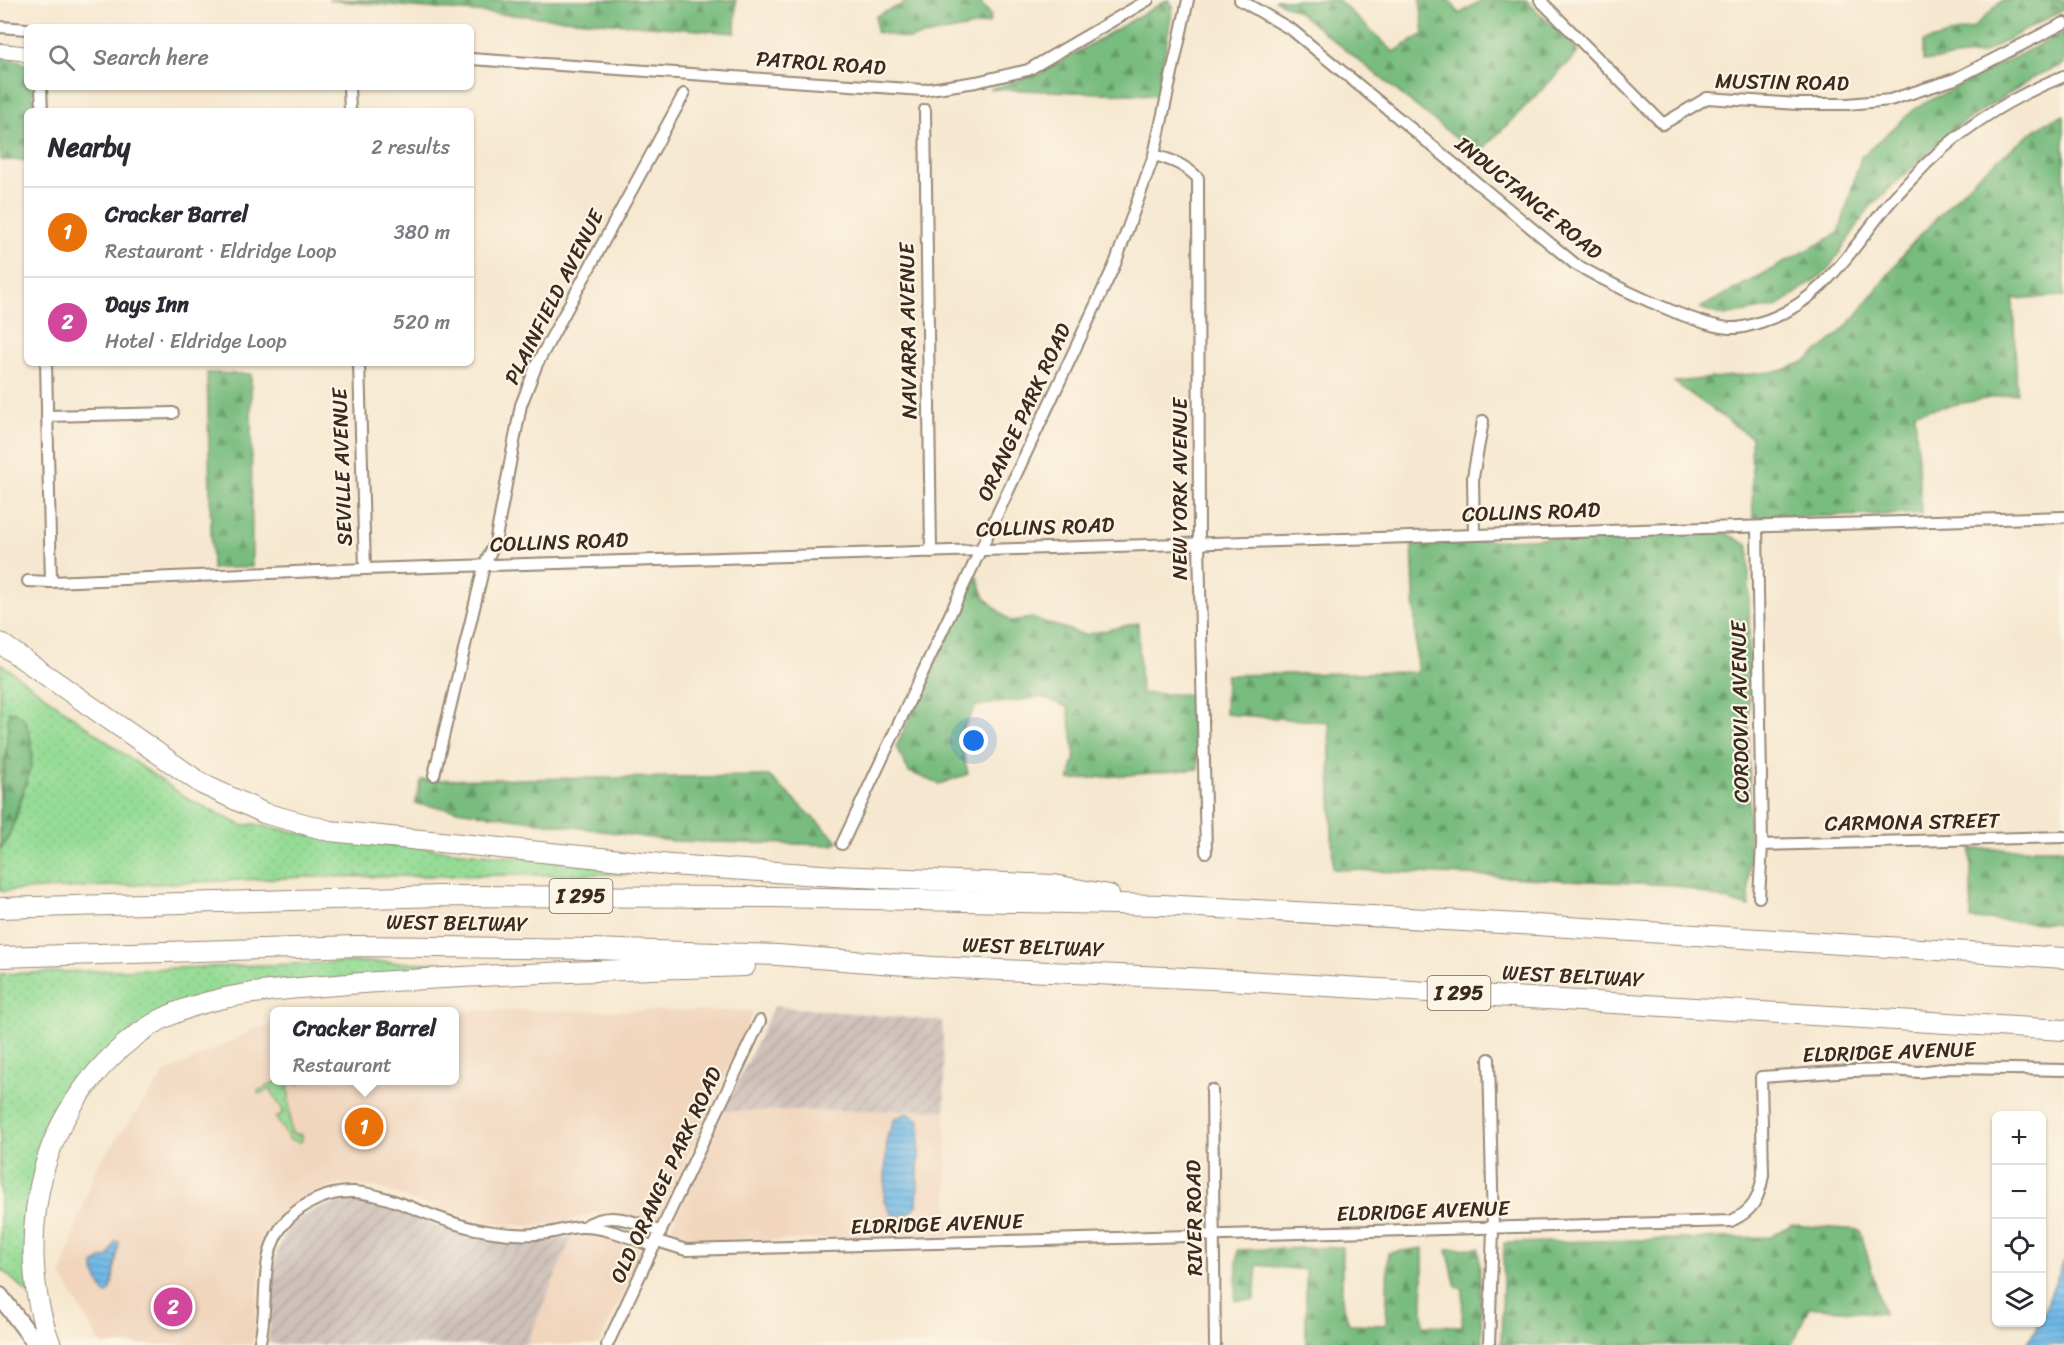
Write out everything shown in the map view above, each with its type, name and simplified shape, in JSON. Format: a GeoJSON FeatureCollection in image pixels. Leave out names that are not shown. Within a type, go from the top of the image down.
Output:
{"type":"FeatureCollection","features":[{"type":"Feature","properties":{"kind":"highway"},"geometry":{"type":"LineString","coordinates":[[0,643],[202,784],[264,813],[330,831],[683,866],[835,876],[1054,885],[1162,905]]}},
{"type":"Feature","properties":{"kind":"highway","name":"WEST BELTWAY"},"geometry":{"type":"LineString","coordinates":[[0,908],[442,896],[772,897],[1162,905],[1486,922],[2064,958]]}},
{"type":"Feature","properties":{"kind":"highway","name":"WEST BELTWAY"},"geometry":{"type":"LineString","coordinates":[[0,957],[357,946],[604,949],[778,955],[933,967],[1211,979],[2064,1030]]}},
{"type":"Feature","properties":{"kind":"highway"},"geometry":{"type":"LineString","coordinates":[[51,1345],[39,1305],[34,1259],[35,1217],[39,1188],[47,1159],[67,1116],[94,1075],[127,1043],[162,1020],[214,999],[323,986],[460,976],[853,962]]}},
{"type":"Feature","properties":{"kind":"highway"},"geometry":{"type":"LineString","coordinates":[[0,1296],[37,1345]]}},
{"type":"Feature","properties":{"kind":"street","name":"PATROL ROAD"},"geometry":{"type":"LineString","coordinates":[[474,59],[924,90],[976,82],[1028,70],[1148,0]]}},
{"type":"Feature","properties":{"kind":"street","name":"ORANGE PARK ROAD"},"geometry":{"type":"LineString","coordinates":[[842,844],[1115,264],[1154,155],[1188,0]]}},
{"type":"Feature","properties":{"kind":"street","name":"INDUCTANCE ROAD"},"geometry":{"type":"LineString","coordinates":[[1240,0],[1292,30],[1575,264],[1608,283],[1658,305],[1704,323],[1730,328],[1746,327],[1777,318],[1806,300],[1834,275],[1887,205],[1943,149],[1967,129],[2035,88],[2064,76]]}},
{"type":"Feature","properties":{"kind":"street","name":"MUSTIN ROAD"},"geometry":{"type":"LineString","coordinates":[[1540,0],[1663,124],[1707,98],[1798,104],[1848,104],[1890,100],[1954,79],[2064,22]]}},
{"type":"Feature","properties":{"kind":"street"},"geometry":{"type":"LineString","coordinates":[[0,27],[24,29]]}},
{"type":"Feature","properties":{"kind":"street"},"geometry":{"type":"LineString","coordinates":[[0,51],[24,54]]}},
{"type":"Feature","properties":{"kind":"street"},"geometry":{"type":"LineString","coordinates":[[41,90],[42,108]]}},
{"type":"Feature","properties":{"kind":"street"},"geometry":{"type":"LineString","coordinates":[[349,90],[350,108]]}},
{"type":"Feature","properties":{"kind":"street","name":"PLAINFIELD AVENUE"},"geometry":{"type":"LineString","coordinates":[[434,775],[484,566],[495,543],[520,405],[537,364],[684,94]]}},
{"type":"Feature","properties":{"kind":"street","name":"NAVARRA AVENUE"},"geometry":{"type":"LineString","coordinates":[[925,110],[931,552]]}},
{"type":"Feature","properties":{"kind":"street","name":"NEW YORK AVENUE"},"geometry":{"type":"LineString","coordinates":[[1154,155],[1174,160],[1188,168],[1198,178],[1199,543],[1206,852]]}},
{"type":"Feature","properties":{"kind":"street"},"geometry":{"type":"LineString","coordinates":[[46,366],[51,582]]}},
{"type":"Feature","properties":{"kind":"street","name":"SEVILLE AVENUE"},"geometry":{"type":"LineString","coordinates":[[359,366],[365,569]]}},
{"type":"Feature","properties":{"kind":"street"},"geometry":{"type":"LineString","coordinates":[[47,416],[173,414]]}},
{"type":"Feature","properties":{"kind":"street"},"geometry":{"type":"LineString","coordinates":[[1474,535],[1473,477],[1483,421]]}},
{"type":"Feature","properties":{"kind":"street","name":"COLLINS ROAD"},"geometry":{"type":"LineString","coordinates":[[28,580],[51,582],[365,569],[2064,517]]}},
{"type":"Feature","properties":{"kind":"street","name":"CORDOVIA AVENUE"},"geometry":{"type":"LineString","coordinates":[[1756,527],[1762,845],[1759,897]]}},
{"type":"Feature","properties":{"kind":"street","name":"CARMONA STREET"},"geometry":{"type":"LineString","coordinates":[[1762,845],[2064,837]]}},
{"type":"Feature","properties":{"kind":"street","name":"OLD ORANGE PARK ROAD"},"geometry":{"type":"LineString","coordinates":[[607,1345],[760,1021]]}},
{"type":"Feature","properties":{"kind":"street"},"geometry":{"type":"LineString","coordinates":[[1489,1059],[1493,1229],[1489,1345]]}},
{"type":"Feature","properties":{"kind":"street","name":"ELDRIDGE AVENUE"},"geometry":{"type":"LineString","coordinates":[[657,1240],[686,1250],[1731,1221],[1744,1215],[1756,1201],[1763,1175],[1761,1077],[1871,1071],[1919,1072],[1950,1068],[2064,1070]]}},
{"type":"Feature","properties":{"kind":"street","name":"RIVER ROAD"},"geometry":{"type":"LineString","coordinates":[[1212,1090],[1215,1345]]}},
{"type":"Feature","properties":{"kind":"street"},"geometry":{"type":"LineString","coordinates":[[259,1345],[263,1329],[267,1261],[272,1244],[289,1217],[309,1203],[340,1192],[371,1194],[456,1225],[503,1234],[549,1233],[584,1227],[657,1240]]}},
{"type":"Feature","properties":{"kind":"street"},"geometry":{"type":"LineString","coordinates":[[584,1227],[592,1221],[611,1217],[634,1222],[657,1240]]}},
{"type":"Feature","properties":{"kind":"shaded area"},"geometry":{"type":"Polygon","coordinates":[[[774,1006],[942,1021],[945,1110],[724,1111],[774,1006]]]}},
{"type":"Feature","properties":{"kind":"shaded area"},"geometry":{"type":"Polygon","coordinates":[[[459,1011],[754,1011],[658,1219],[644,1221],[619,1212],[596,1213],[559,1223],[530,1226],[484,1223],[379,1188],[347,1184],[334,1186],[303,1197],[278,1218],[261,1254],[254,1336],[251,1345],[101,1345],[61,1275],[95,1169],[164,1074],[256,1028],[270,1026],[270,1085],[459,1085],[459,1011]]]}},
{"type":"Feature","properties":{"kind":"shaded area"},"geometry":{"type":"Polygon","coordinates":[[[945,1110],[949,1236],[683,1243],[674,1236],[672,1225],[724,1111],[945,1110]]]}},
{"type":"Feature","properties":{"kind":"shaded area"},"geometry":{"type":"Polygon","coordinates":[[[355,1199],[373,1203],[454,1232],[513,1242],[572,1237],[526,1345],[279,1345],[268,1342],[275,1259],[284,1235],[296,1220],[316,1209],[355,1199]]]}},
{"type":"Feature","properties":{"kind":"shaded area"},"geometry":{"type":"Polygon","coordinates":[[[588,1234],[620,1238],[632,1242],[640,1249],[640,1257],[599,1345],[526,1345],[572,1237],[588,1234]]]}},
{"type":"Feature","properties":{"kind":"green space"},"geometry":{"type":"Polygon","coordinates":[[[328,0],[736,0],[735,33],[328,0]]]}},
{"type":"Feature","properties":{"kind":"green space"},"geometry":{"type":"Polygon","coordinates":[[[912,0],[978,0],[991,15],[989,23],[908,39],[876,32],[876,16],[912,0]]]}},
{"type":"Feature","properties":{"kind":"green space"},"geometry":{"type":"Polygon","coordinates":[[[1167,0],[1173,7],[1157,95],[990,89],[1039,74],[1167,0]]]}},
{"type":"Feature","properties":{"kind":"green space"},"geometry":{"type":"Polygon","coordinates":[[[1275,0],[1338,0],[1394,52],[1424,34],[1420,0],[1450,0],[1459,14],[1482,0],[1526,0],[1579,52],[1477,155],[1297,11],[1275,0]]]}},
{"type":"Feature","properties":{"kind":"green space"},"geometry":{"type":"Polygon","coordinates":[[[2003,0],[2064,0],[2064,9],[1981,54],[1923,61],[1923,42],[1973,28],[2003,0]]]}},
{"type":"Feature","properties":{"kind":"green space"},"geometry":{"type":"Polygon","coordinates":[[[2064,32],[2064,64],[2034,77],[1954,129],[1869,208],[1827,271],[1778,306],[1724,316],[1700,308],[1839,233],[1861,157],[1917,107],[2064,32]]]}},
{"type":"Feature","properties":{"kind":"green space"},"geometry":{"type":"Polygon","coordinates":[[[0,57],[15,59],[24,63],[24,90],[33,90],[34,108],[24,108],[24,160],[0,160],[0,57]]]}},
{"type":"Feature","properties":{"kind":"green space"},"geometry":{"type":"Polygon","coordinates":[[[2064,115],[2064,296],[2013,299],[2017,393],[1915,412],[1921,514],[1753,518],[1751,437],[1674,382],[1781,371],[1806,361],[1836,337],[1857,315],[1909,247],[1975,178],[2035,130],[2064,115]]]}},
{"type":"Feature","properties":{"kind":"green space"},"geometry":{"type":"Polygon","coordinates":[[[207,373],[251,374],[252,567],[212,569],[207,373]]]}},
{"type":"Feature","properties":{"kind":"green space"},"geometry":{"type":"Polygon","coordinates":[[[1724,532],[1749,546],[1749,907],[1675,885],[1333,869],[1329,722],[1225,714],[1226,675],[1417,672],[1412,543],[1724,532]]]}},
{"type":"Feature","properties":{"kind":"green space"},"geometry":{"type":"Polygon","coordinates":[[[977,576],[985,598],[1010,621],[1032,618],[1085,635],[1138,623],[1141,693],[1197,695],[1198,769],[1069,780],[1075,756],[1068,707],[1042,697],[976,706],[959,736],[968,774],[939,784],[909,772],[896,747],[977,576]]]}},
{"type":"Feature","properties":{"kind":"green space"},"geometry":{"type":"Polygon","coordinates":[[[0,663],[188,799],[243,826],[254,824],[325,838],[629,869],[629,874],[306,877],[0,891],[0,849],[7,840],[15,821],[24,792],[7,738],[0,802],[0,663]]]}},
{"type":"Feature","properties":{"kind":"green space"},"geometry":{"type":"Polygon","coordinates":[[[9,711],[25,721],[32,754],[29,773],[12,826],[0,849],[0,802],[9,711]]]}},
{"type":"Feature","properties":{"kind":"green space"},"geometry":{"type":"Polygon","coordinates":[[[769,776],[838,841],[833,845],[672,841],[415,804],[421,780],[769,776]]]}},
{"type":"Feature","properties":{"kind":"green space"},"geometry":{"type":"Polygon","coordinates":[[[1971,849],[2064,849],[2064,924],[1971,919],[1971,849]]]}},
{"type":"Feature","properties":{"kind":"green space"},"geometry":{"type":"Polygon","coordinates":[[[357,962],[448,963],[448,972],[169,1009],[58,1121],[30,1295],[0,1268],[0,974],[357,962]]]}},
{"type":"Feature","properties":{"kind":"green space"},"geometry":{"type":"Polygon","coordinates":[[[270,1085],[288,1085],[291,1133],[302,1135],[302,1141],[290,1140],[276,1118],[284,1112],[270,1089],[260,1094],[258,1091],[270,1085]]]}},
{"type":"Feature","properties":{"kind":"green space"},"geometry":{"type":"Polygon","coordinates":[[[1791,1225],[1860,1230],[1884,1314],[1809,1307],[1792,1345],[1501,1345],[1504,1243],[1771,1237],[1791,1225]]]}},
{"type":"Feature","properties":{"kind":"green space"},"geometry":{"type":"Polygon","coordinates":[[[1342,1247],[1342,1301],[1349,1324],[1386,1325],[1388,1253],[1423,1248],[1423,1325],[1462,1326],[1463,1289],[1456,1287],[1447,1249],[1479,1248],[1482,1345],[1306,1345],[1306,1270],[1257,1265],[1254,1300],[1235,1300],[1238,1250],[1342,1247]]]}},
{"type":"Feature","properties":{"kind":"water"},"geometry":{"type":"Polygon","coordinates":[[[908,1113],[920,1121],[917,1205],[912,1211],[900,1216],[892,1215],[884,1201],[887,1138],[895,1118],[908,1113]]]}},
{"type":"Feature","properties":{"kind":"water"},"geometry":{"type":"Polygon","coordinates":[[[115,1242],[119,1242],[111,1290],[107,1294],[104,1293],[94,1271],[94,1264],[109,1257],[115,1242]]]}},
{"type":"Feature","properties":{"kind":"water"},"geometry":{"type":"Polygon","coordinates":[[[2064,1260],[2064,1345],[2026,1345],[2037,1327],[2046,1327],[2046,1307],[2064,1260]]]}},
{"type":"Feature","properties":{"kind":"place","name":"Cracker Barrel"},"geometry":{"type":"Point","coordinates":[364,1127]}},
{"type":"Feature","properties":{"kind":"place","name":"Days Inn"},"geometry":{"type":"Point","coordinates":[173,1307]}}]}
